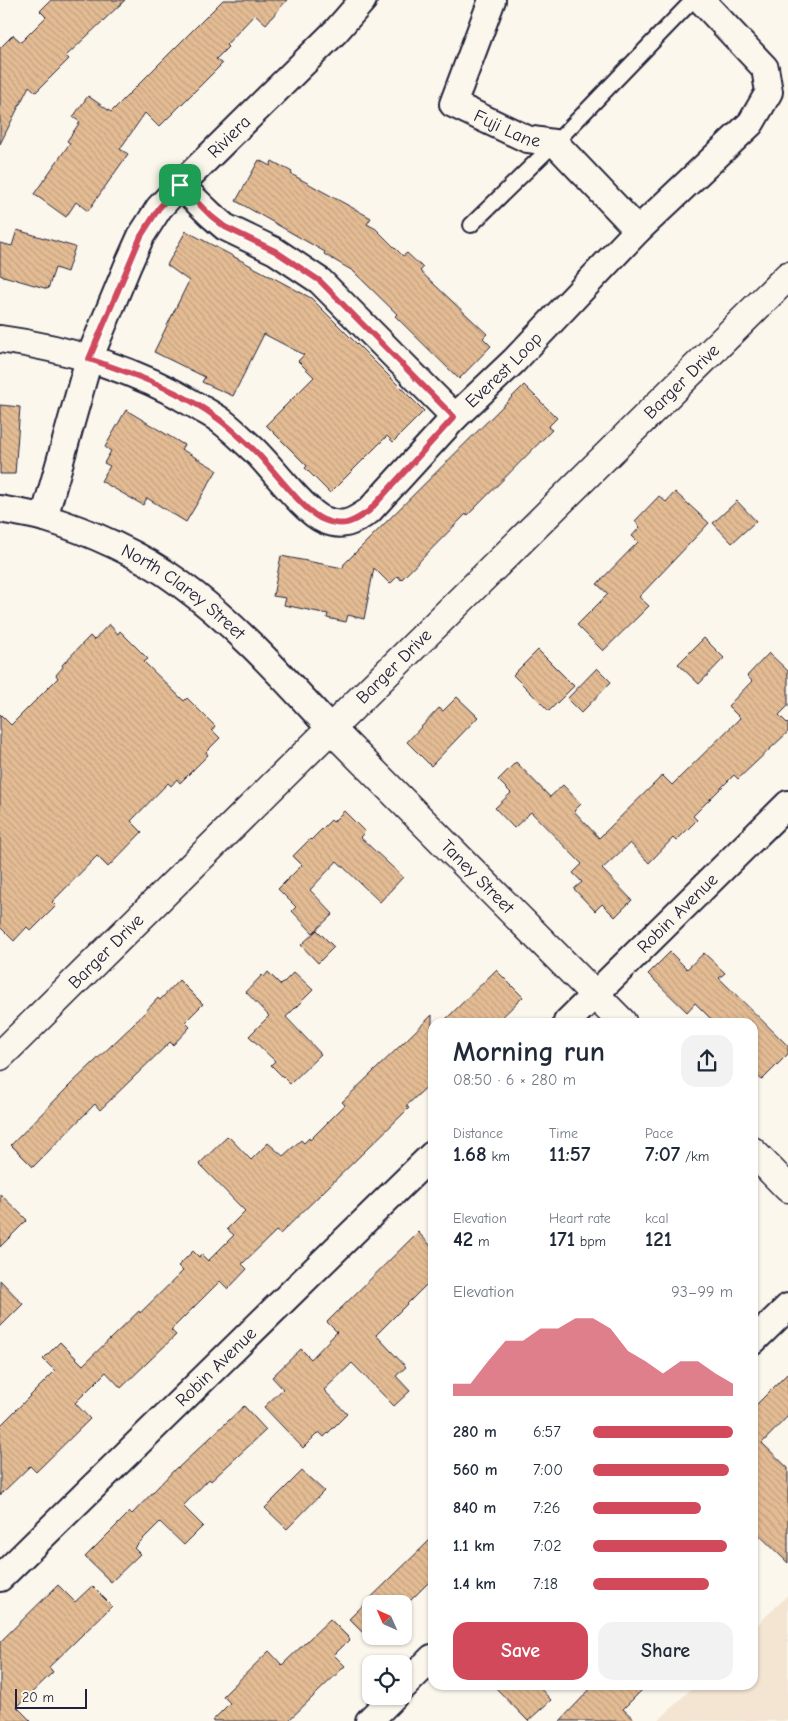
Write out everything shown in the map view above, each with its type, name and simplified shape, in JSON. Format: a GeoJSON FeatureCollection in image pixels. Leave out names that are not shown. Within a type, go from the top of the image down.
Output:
{"type":"FeatureCollection","features":[{"type":"Feature","properties":{"kind":"main road","name":"Barger Drive"},"geometry":{"type":"LineString","coordinates":[[0,1056],[788,276]]}},
{"type":"Feature","properties":{"kind":"main road","name":"Taney Street"},"geometry":{"type":"LineString","coordinates":[[331,729],[618,1018]]}},
{"type":"Feature","properties":{"kind":"main road"},"geometry":{"type":"LineString","coordinates":[[758,1157],[788,1188]]}},
{"type":"Feature","properties":{"kind":"street","name":"Riviera"},"geometry":{"type":"LineString","coordinates":[[44,518],[89,359],[141,236],[159,208],[180,185],[336,31],[364,0]]}},
{"type":"Feature","properties":{"kind":"street","name":"Fuji Lane"},"geometry":{"type":"LineString","coordinates":[[492,0],[453,104],[527,139],[555,144],[638,230]]}},
{"type":"Feature","properties":{"kind":"street","name":"Everest Loop"},"geometry":{"type":"LineString","coordinates":[[89,359],[138,375],[183,398],[219,420],[256,452],[309,510],[322,520],[338,525],[354,521],[369,511],[454,417],[514,361],[638,230],[752,123],[769,92],[765,68],[701,0]]}},
{"type":"Feature","properties":{"kind":"street"},"geometry":{"type":"LineString","coordinates":[[180,185],[211,216],[225,227],[275,251],[320,281],[454,417]]}},
{"type":"Feature","properties":{"kind":"street"},"geometry":{"type":"LineString","coordinates":[[0,339],[19,341],[89,359]]}},
{"type":"Feature","properties":{"kind":"street","name":"North Clarey Street"},"geometry":{"type":"LineString","coordinates":[[0,509],[44,518],[88,534],[134,555],[177,580],[214,610],[256,649],[331,729]]}},
{"type":"Feature","properties":{"kind":"street","name":"Robin Avenue"},"geometry":{"type":"LineString","coordinates":[[572,1018],[788,804]]}},
{"type":"Feature","properties":{"kind":"street","name":"Robin Avenue"},"geometry":{"type":"LineString","coordinates":[[0,1578],[428,1159]]}},
{"type":"Feature","properties":{"kind":"street"},"geometry":{"type":"LineString","coordinates":[[758,1336],[788,1307]]}},
{"type":"Feature","properties":{"kind":"street"},"geometry":{"type":"LineString","coordinates":[[412,1678],[428,1662]]}},
{"type":"Feature","properties":{"kind":"street"},"geometry":{"type":"LineString","coordinates":[[369,1721],[385,1705]]}},
{"type":"Feature","properties":{"kind":"lane"},"geometry":{"type":"LineString","coordinates":[[471,225],[555,144],[693,0]]}},
{"type":"Feature","properties":{"kind":"shaded area"},"geometry":{"type":"Polygon","coordinates":[[[788,1595],[788,1721],[658,1721],[690,1690],[758,1690],[758,1624],[788,1595]]]}},
{"type":"Feature","properties":{"kind":"building"},"geometry":{"type":"Polygon","coordinates":[[[51,0],[125,0],[66,56],[69,59],[36,92],[29,86],[0,144],[0,48],[13,35],[21,42],[46,17],[40,11],[51,0]]]}},
{"type":"Feature","properties":{"kind":"building"},"geometry":{"type":"Polygon","coordinates":[[[223,0],[287,0],[266,24],[255,14],[226,45],[228,47],[216,59],[222,64],[159,127],[145,113],[120,149],[128,154],[88,211],[76,202],[66,217],[34,194],[70,143],[67,141],[80,122],[73,117],[88,96],[111,112],[223,0]]]}},
{"type":"Feature","properties":{"kind":"building"},"geometry":{"type":"Polygon","coordinates":[[[259,160],[270,166],[272,161],[292,172],[291,174],[371,218],[367,224],[376,229],[403,256],[407,253],[423,268],[420,271],[487,334],[483,338],[491,346],[459,379],[395,316],[397,314],[353,271],[324,254],[325,252],[236,201],[259,160]]]}},
{"type":"Feature","properties":{"kind":"building"},"geometry":{"type":"Polygon","coordinates":[[[17,230],[75,247],[67,272],[55,268],[48,289],[0,275],[0,243],[12,246],[17,230]]]}},
{"type":"Feature","properties":{"kind":"building"},"geometry":{"type":"Polygon","coordinates":[[[186,231],[311,298],[424,411],[393,442],[387,436],[330,493],[305,468],[307,466],[266,425],[314,377],[298,361],[304,355],[264,334],[233,396],[202,382],[205,377],[154,352],[189,281],[167,265],[186,231]]]}},
{"type":"Feature","properties":{"kind":"building"},"geometry":{"type":"Polygon","coordinates":[[[524,385],[557,418],[548,427],[552,430],[401,580],[398,576],[390,584],[374,568],[364,619],[348,615],[346,622],[327,618],[328,614],[284,605],[286,598],[273,596],[281,556],[343,568],[344,564],[524,385]]]}},
{"type":"Feature","properties":{"kind":"building"},"geometry":{"type":"Polygon","coordinates":[[[0,405],[20,407],[15,474],[0,474],[0,405]]]}},
{"type":"Feature","properties":{"kind":"building"},"geometry":{"type":"Polygon","coordinates":[[[126,410],[184,445],[181,449],[217,470],[186,522],[147,498],[143,505],[101,481],[110,466],[104,463],[111,451],[105,447],[126,410]]]}},
{"type":"Feature","properties":{"kind":"building"},"geometry":{"type":"Polygon","coordinates":[[[675,492],[709,523],[639,597],[649,606],[603,651],[577,625],[608,594],[597,584],[638,542],[632,536],[640,527],[635,521],[659,496],[666,502],[675,492]]]}},
{"type":"Feature","properties":{"kind":"building"},"geometry":{"type":"Polygon","coordinates":[[[737,501],[756,521],[732,543],[713,523],[737,501]]]}},
{"type":"Feature","properties":{"kind":"building"},"geometry":{"type":"Polygon","coordinates":[[[109,624],[118,634],[120,631],[148,659],[144,662],[184,701],[187,698],[215,726],[212,730],[220,738],[206,752],[208,755],[180,783],[177,779],[171,786],[168,783],[131,821],[142,832],[108,867],[97,856],[52,902],[56,906],[31,931],[27,927],[14,941],[0,927],[0,714],[11,725],[58,678],[56,675],[63,667],[62,665],[90,636],[94,640],[109,624]]]}},
{"type":"Feature","properties":{"kind":"building"},"geometry":{"type":"Polygon","coordinates":[[[704,638],[724,658],[699,684],[678,664],[704,638]]]}},
{"type":"Feature","properties":{"kind":"building"},"geometry":{"type":"Polygon","coordinates":[[[538,650],[574,686],[549,711],[513,675],[538,650]]]}},
{"type":"Feature","properties":{"kind":"building"},"geometry":{"type":"Polygon","coordinates":[[[769,653],[788,671],[788,706],[779,715],[788,724],[788,732],[738,779],[734,775],[693,816],[697,820],[676,841],[673,838],[649,863],[630,843],[602,869],[632,900],[615,917],[602,904],[595,911],[574,889],[582,882],[573,873],[582,864],[531,812],[514,828],[495,808],[511,793],[498,780],[516,762],[550,797],[563,785],[581,804],[574,811],[599,838],[662,775],[672,785],[740,718],[728,706],[752,681],[747,676],[769,653]]]}},
{"type":"Feature","properties":{"kind":"building"},"geometry":{"type":"Polygon","coordinates":[[[597,668],[611,682],[581,713],[567,699],[597,668]]]}},
{"type":"Feature","properties":{"kind":"building"},"geometry":{"type":"Polygon","coordinates":[[[457,697],[478,717],[431,766],[407,742],[439,708],[443,711],[457,697]]]}},
{"type":"Feature","properties":{"kind":"building"},"geometry":{"type":"Polygon","coordinates":[[[344,811],[365,832],[360,837],[403,877],[380,902],[337,861],[310,890],[333,914],[313,933],[292,911],[296,907],[278,889],[302,865],[293,856],[331,820],[333,822],[344,811]]]}},
{"type":"Feature","properties":{"kind":"building"},"geometry":{"type":"Polygon","coordinates":[[[317,930],[334,947],[318,963],[301,945],[317,930]]]}},
{"type":"Feature","properties":{"kind":"building"},"geometry":{"type":"Polygon","coordinates":[[[670,952],[687,969],[704,953],[725,973],[719,978],[788,1046],[788,1054],[762,1080],[758,1076],[758,1018],[710,1018],[695,1003],[687,1012],[648,974],[670,952]]]}},
{"type":"Feature","properties":{"kind":"building"},"geometry":{"type":"Polygon","coordinates":[[[496,970],[523,997],[501,1018],[447,1018],[496,970]]]}},
{"type":"Feature","properties":{"kind":"building"},"geometry":{"type":"Polygon","coordinates":[[[268,972],[281,985],[294,972],[313,990],[286,1017],[321,1054],[290,1084],[271,1065],[275,1061],[249,1036],[269,1016],[246,992],[262,975],[264,977],[268,972]]]}},
{"type":"Feature","properties":{"kind":"building"},"geometry":{"type":"Polygon","coordinates":[[[179,980],[203,1004],[185,1022],[190,1027],[173,1045],[170,1042],[100,1110],[95,1104],[33,1167],[11,1145],[158,998],[160,1000],[179,980]]]}},
{"type":"Feature","properties":{"kind":"building"},"geometry":{"type":"Polygon","coordinates":[[[428,1019],[428,1086],[406,1106],[409,1108],[280,1234],[276,1231],[242,1264],[247,1269],[228,1289],[220,1281],[171,1330],[176,1335],[121,1388],[106,1372],[75,1403],[90,1419],[36,1472],[30,1466],[0,1495],[0,1426],[55,1371],[43,1359],[60,1342],[83,1365],[183,1271],[178,1266],[193,1251],[199,1257],[202,1255],[208,1261],[234,1235],[227,1229],[245,1211],[199,1164],[228,1136],[251,1160],[268,1143],[283,1156],[301,1140],[304,1143],[309,1138],[310,1140],[345,1105],[342,1102],[428,1019]]]}},
{"type":"Feature","properties":{"kind":"building"},"geometry":{"type":"Polygon","coordinates":[[[0,1194],[27,1220],[0,1247],[0,1194]]]}},
{"type":"Feature","properties":{"kind":"building"},"geometry":{"type":"Polygon","coordinates":[[[418,1232],[428,1243],[428,1283],[376,1335],[406,1367],[396,1376],[410,1391],[394,1406],[352,1363],[324,1390],[347,1414],[324,1437],[319,1432],[303,1448],[264,1407],[283,1389],[272,1377],[301,1349],[311,1359],[337,1332],[327,1322],[418,1232]]]}},
{"type":"Feature","properties":{"kind":"building"},"geometry":{"type":"Polygon","coordinates":[[[0,1280],[23,1304],[0,1327],[0,1280]]]}},
{"type":"Feature","properties":{"kind":"building"},"geometry":{"type":"Polygon","coordinates":[[[788,1373],[788,1416],[762,1443],[788,1468],[788,1563],[758,1534],[758,1403],[788,1373]]]}},
{"type":"Feature","properties":{"kind":"building"},"geometry":{"type":"Polygon","coordinates":[[[244,1406],[266,1430],[211,1481],[209,1479],[183,1506],[203,1526],[184,1545],[160,1522],[134,1548],[140,1554],[111,1582],[85,1557],[130,1512],[132,1514],[177,1467],[244,1406]]]}},
{"type":"Feature","properties":{"kind":"building"},"geometry":{"type":"Polygon","coordinates":[[[302,1471],[324,1491],[287,1529],[265,1508],[302,1471]]]}},
{"type":"Feature","properties":{"kind":"building"},"geometry":{"type":"Polygon","coordinates":[[[428,1542],[428,1583],[412,1599],[412,1595],[374,1595],[428,1542]]]}},
{"type":"Feature","properties":{"kind":"building"},"geometry":{"type":"Polygon","coordinates":[[[58,1585],[75,1602],[92,1586],[112,1606],[49,1667],[53,1672],[17,1707],[31,1721],[0,1721],[0,1642],[58,1585]]]}},
{"type":"Feature","properties":{"kind":"building"},"geometry":{"type":"Polygon","coordinates":[[[362,1606],[362,1632],[349,1619],[362,1606]]]}},
{"type":"Feature","properties":{"kind":"building"},"geometry":{"type":"Polygon","coordinates":[[[330,1619],[350,1639],[334,1655],[345,1666],[288,1721],[212,1721],[230,1703],[223,1696],[269,1651],[282,1665],[330,1619]]]}},
{"type":"Feature","properties":{"kind":"building"},"geometry":{"type":"Polygon","coordinates":[[[498,1690],[542,1690],[551,1700],[528,1721],[498,1690]]]}},
{"type":"Feature","properties":{"kind":"building"},"geometry":{"type":"Polygon","coordinates":[[[589,1690],[642,1690],[623,1709],[636,1721],[560,1721],[589,1690]]]}},
{"type":"Feature","properties":{"kind":"route"},"geometry":{"type":"LineString","coordinates":[[180,185],[211,216],[225,227],[295,262],[320,281],[454,417],[369,511],[354,521],[338,525],[322,520],[309,510],[256,452],[219,420],[183,398],[138,375],[89,359],[141,236],[159,208],[180,185]]}}]}
